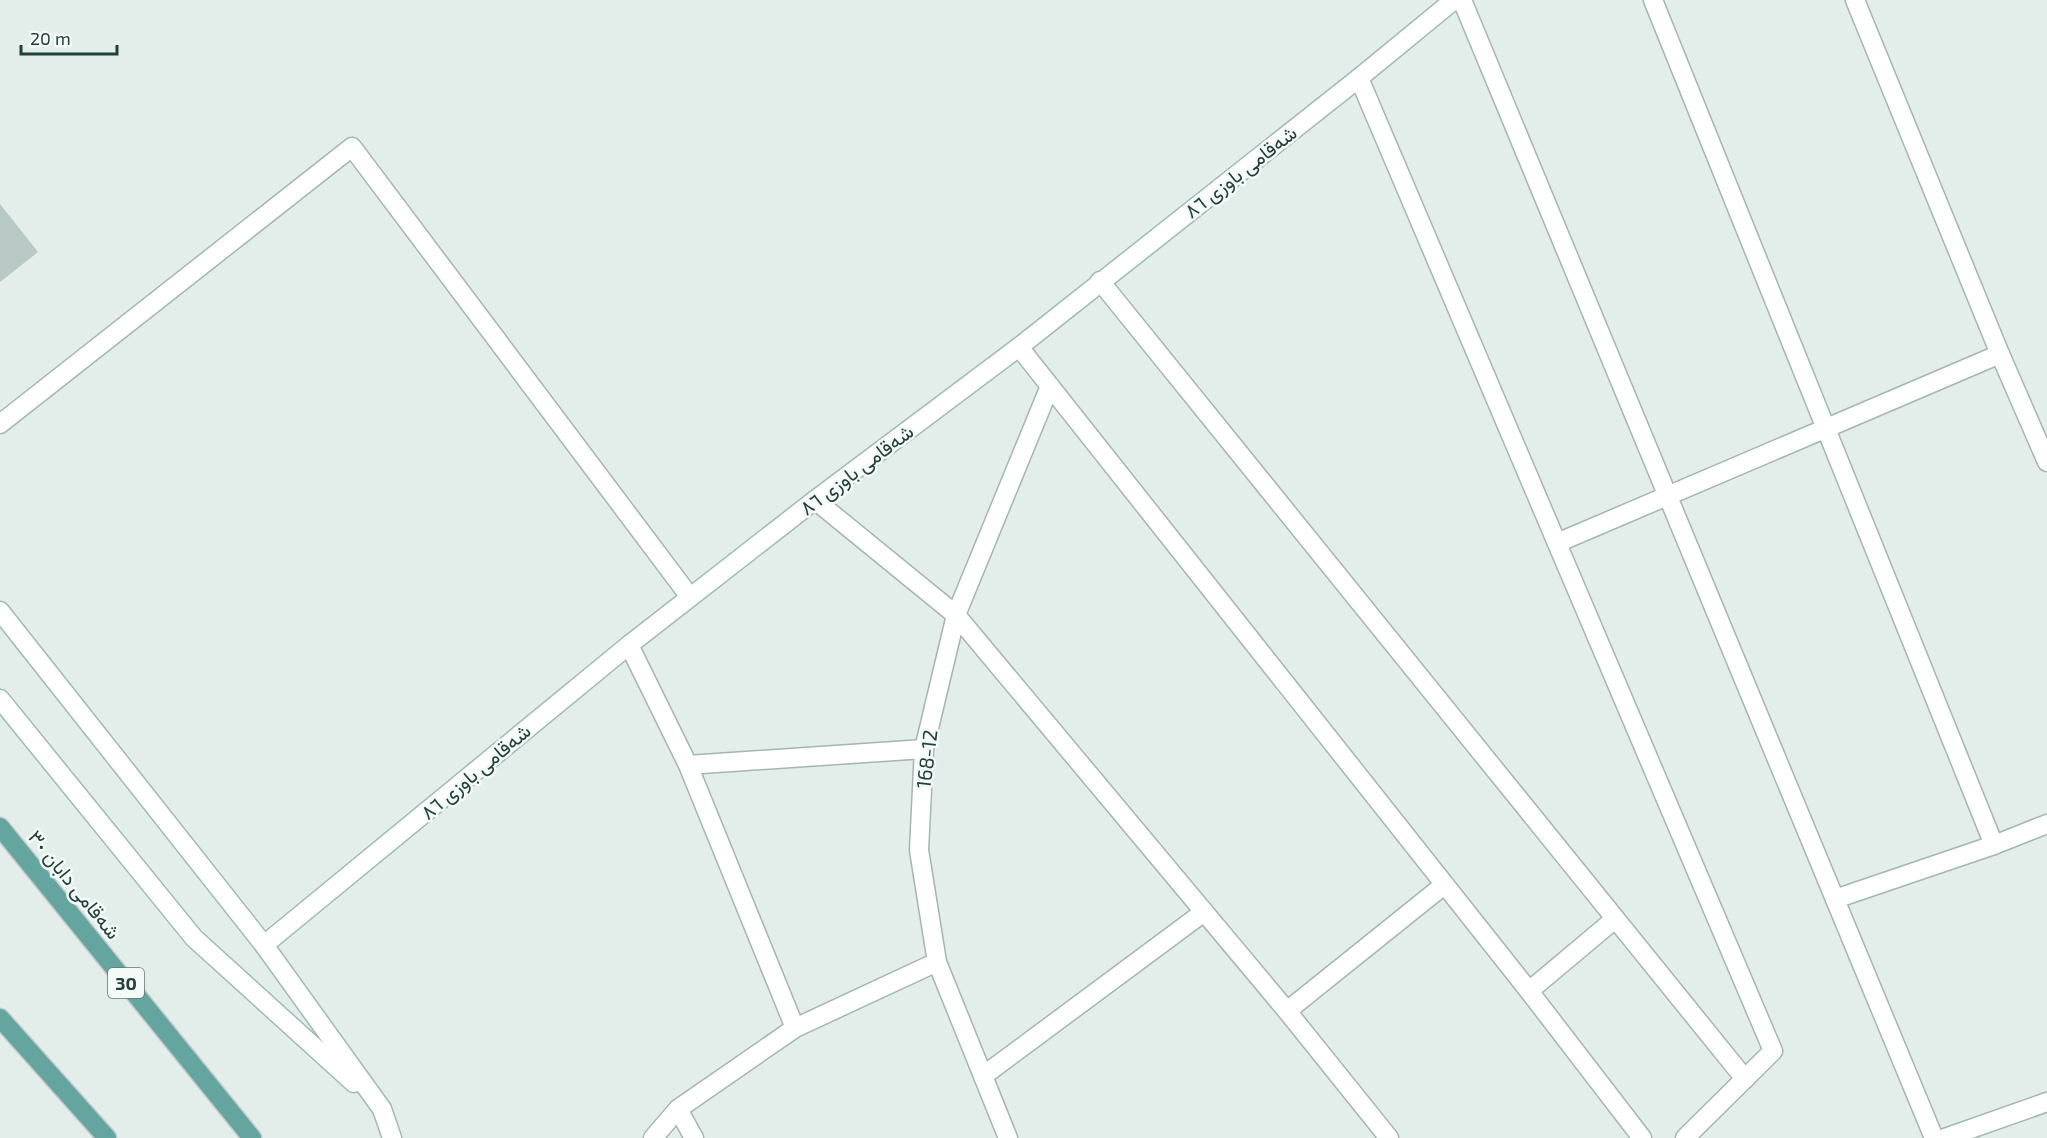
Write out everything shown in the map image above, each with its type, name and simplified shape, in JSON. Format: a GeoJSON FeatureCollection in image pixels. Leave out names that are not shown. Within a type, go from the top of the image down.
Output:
{"type":"FeatureCollection","features":[{"type":"Feature","properties":{"kind":"main road","name":"شەقامی دابان ٣٠"},"geometry":{"type":"LineString","coordinates":[[0,827],[252,1138]]}},
{"type":"Feature","properties":{"kind":"main road"},"geometry":{"type":"LineString","coordinates":[[0,1018],[107,1138]]}},
{"type":"Feature","properties":{"kind":"street","name":"شەقامی باوزی ٨٦"},"geometry":{"type":"LineString","coordinates":[[264,945],[629,645],[815,500],[1019,347],[1454,0]]}},
{"type":"Feature","properties":{"kind":"street"},"geometry":{"type":"LineString","coordinates":[[1462,0],[1934,1138]]}},
{"type":"Feature","properties":{"kind":"street"},"geometry":{"type":"LineString","coordinates":[[1653,0],[1994,845]]}},
{"type":"Feature","properties":{"kind":"street"},"geometry":{"type":"LineString","coordinates":[[1855,0],[2000,354],[2047,462]]}},
{"type":"Feature","properties":{"kind":"street"},"geometry":{"type":"LineString","coordinates":[[1359,78],[1773,1051],[1684,1138]]}},
{"type":"Feature","properties":{"kind":"street"},"geometry":{"type":"LineString","coordinates":[[0,424],[352,147],[690,597]]}},
{"type":"Feature","properties":{"kind":"street"},"geometry":{"type":"LineString","coordinates":[[1100,281],[1745,1079]]}},
{"type":"Feature","properties":{"kind":"street"},"geometry":{"type":"LineString","coordinates":[[1019,347],[1529,991],[1642,1138]]}},
{"type":"Feature","properties":{"kind":"street"},"geometry":{"type":"LineString","coordinates":[[1557,543],[2000,354]]}},
{"type":"Feature","properties":{"kind":"street","name":"168-12"},"geometry":{"type":"LineString","coordinates":[[1008,1138],[937,962],[919,850],[924,749],[956,615],[1050,386]]}},
{"type":"Feature","properties":{"kind":"street"},"geometry":{"type":"LineString","coordinates":[[815,500],[956,615],[1287,1011],[1389,1138]]}},
{"type":"Feature","properties":{"kind":"street"},"geometry":{"type":"LineString","coordinates":[[0,611],[264,945],[382,1108],[392,1138]]}},
{"type":"Feature","properties":{"kind":"street"},"geometry":{"type":"LineString","coordinates":[[629,645],[688,765],[795,1028]]}},
{"type":"Feature","properties":{"kind":"street"},"geometry":{"type":"LineString","coordinates":[[0,699],[194,938],[382,1108]]}},
{"type":"Feature","properties":{"kind":"street"},"geometry":{"type":"LineString","coordinates":[[688,765],[924,749]]}},
{"type":"Feature","properties":{"kind":"street"},"geometry":{"type":"LineString","coordinates":[[1835,899],[1994,845],[2047,824]]}},
{"type":"Feature","properties":{"kind":"street"},"geometry":{"type":"LineString","coordinates":[[1287,1011],[1444,885]]}},
{"type":"Feature","properties":{"kind":"street"},"geometry":{"type":"LineString","coordinates":[[983,1076],[1204,912]]}},
{"type":"Feature","properties":{"kind":"street"},"geometry":{"type":"LineString","coordinates":[[1529,991],[1615,919]]}},
{"type":"Feature","properties":{"kind":"street"},"geometry":{"type":"LineString","coordinates":[[653,1138],[678,1109],[795,1028],[937,962]]}},
{"type":"Feature","properties":{"kind":"street"},"geometry":{"type":"LineString","coordinates":[[1944,1138],[2047,1102]]}},
{"type":"Feature","properties":{"kind":"street"},"geometry":{"type":"LineString","coordinates":[[678,1109],[694,1138]]}},
{"type":"Feature","properties":{"kind":"building"},"geometry":{"type":"Polygon","coordinates":[[[0,204],[38,252],[0,282],[0,204]]]}}]}
